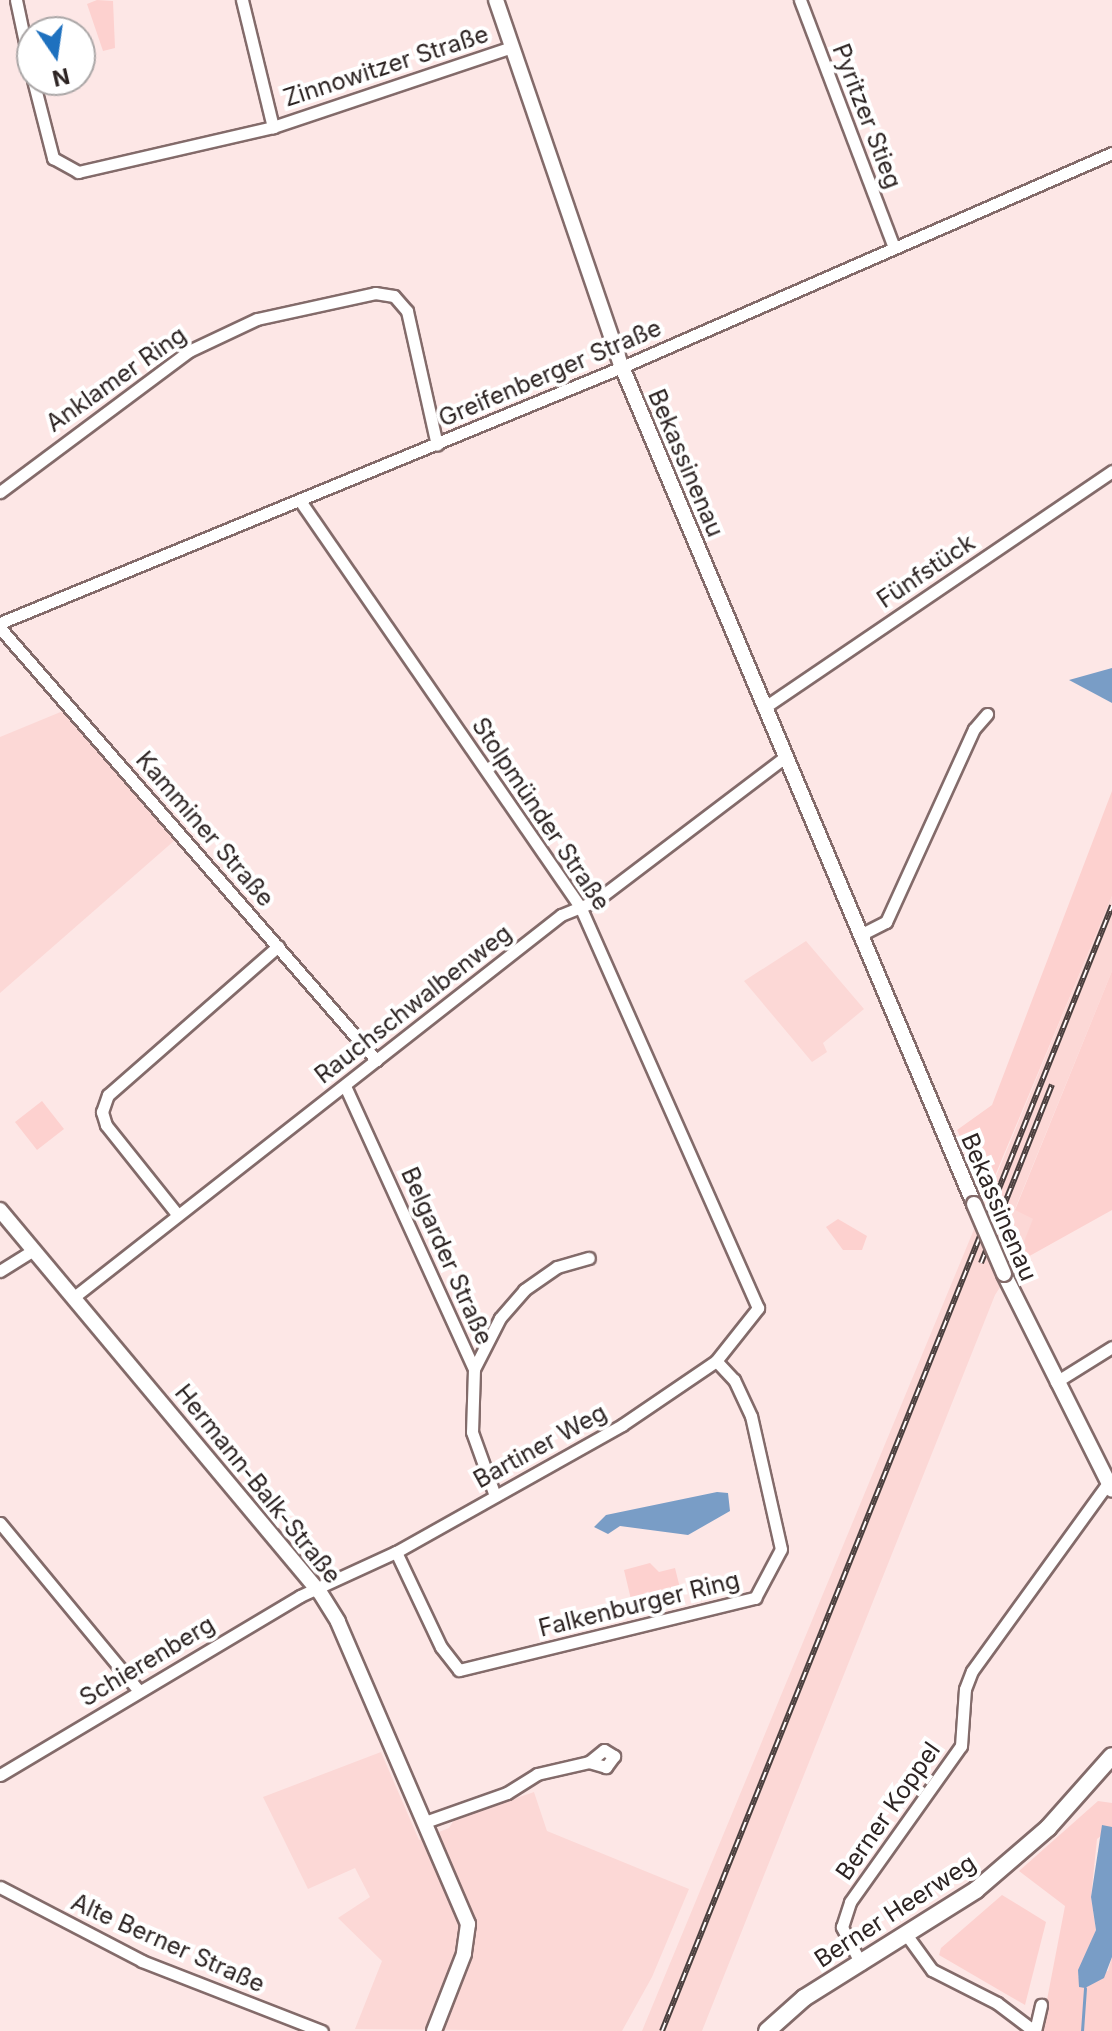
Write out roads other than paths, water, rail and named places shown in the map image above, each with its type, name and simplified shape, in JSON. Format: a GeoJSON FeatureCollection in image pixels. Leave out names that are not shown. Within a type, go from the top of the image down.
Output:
{"type":"FeatureCollection","features":[{"type":"Feature","properties":{"kind":"main road","name":"Berner Heerweg"},"geometry":{"type":"LineString","coordinates":[[767,2031],[797,2003],[908,1937],[1014,1859],[1112,1756]]}},
{"type":"Feature","properties":{"kind":"street","name":"Zinnowitzer Straße"},"geometry":{"type":"LineString","coordinates":[[242,0],[273,127]]}},
{"type":"Feature","properties":{"kind":"street","name":"Bekassinenau"},"geometry":{"type":"LineString","coordinates":[[496,0],[622,367],[1004,1274],[1110,1486]]}},
{"type":"Feature","properties":{"kind":"street","name":"Pyritzer Stieg"},"geometry":{"type":"LineString","coordinates":[[800,0],[894,247]]}},
{"type":"Feature","properties":{"kind":"street","name":"Zinnowitzer Straße"},"geometry":{"type":"LineString","coordinates":[[36,96],[48,147],[68,171],[113,166],[273,127],[512,47]]}},
{"type":"Feature","properties":{"kind":"street","name":"Greifenberger Straße"},"geometry":{"type":"LineString","coordinates":[[0,626],[622,367],[1112,153]]}},
{"type":"Feature","properties":{"kind":"street","name":"Anklamer Ring"},"geometry":{"type":"LineString","coordinates":[[0,492],[189,351],[257,319],[375,293],[394,296],[407,311],[437,445]]}},
{"type":"Feature","properties":{"kind":"street","name":"Fünfstück"},"geometry":{"type":"LineString","coordinates":[[765,707],[1112,471]]}},
{"type":"Feature","properties":{"kind":"street","name":"Stolpmünder Straße"},"geometry":{"type":"LineString","coordinates":[[300,500],[581,908],[758,1308]]}},
{"type":"Feature","properties":{"kind":"street","name":"Kamminer Straße"},"geometry":{"type":"LineString","coordinates":[[0,626],[376,1060]]}},
{"type":"Feature","properties":{"kind":"street"},"geometry":{"type":"LineString","coordinates":[[862,934],[886,922],[974,729],[987,714]]}},
{"type":"Feature","properties":{"kind":"street","name":"Rauchschwalbenweg"},"geometry":{"type":"LineString","coordinates":[[74,1297],[561,915],[581,908],[785,757]]}},
{"type":"Feature","properties":{"kind":"street"},"geometry":{"type":"LineString","coordinates":[[177,1214],[106,1125],[102,1112],[108,1095],[278,946]]}},
{"type":"Feature","properties":{"kind":"street","name":"Belgarder Straße"},"geometry":{"type":"LineString","coordinates":[[345,1086],[474,1369],[472,1432],[495,1496]]}},
{"type":"Feature","properties":{"kind":"street","name":"Hermann-Balk-Straße"},"geometry":{"type":"LineString","coordinates":[[0,1210],[319,1591],[338,1622],[464,1912],[468,1937],[434,2031]]}},
{"type":"Feature","properties":{"kind":"street"},"geometry":{"type":"LineString","coordinates":[[0,1271],[33,1250]]}},
{"type":"Feature","properties":{"kind":"street"},"geometry":{"type":"LineString","coordinates":[[474,1369],[500,1318],[524,1290],[557,1267],[589,1258]]}},
{"type":"Feature","properties":{"kind":"street","name":"Bartiner Weg"},"geometry":{"type":"LineString","coordinates":[[319,1591],[396,1552],[622,1425],[716,1361],[758,1308]]}},
{"type":"Feature","properties":{"kind":"street"},"geometry":{"type":"LineString","coordinates":[[1056,1382],[1112,1347]]}},
{"type":"Feature","properties":{"kind":"street","name":"Falkenburger Ring"},"geometry":{"type":"LineString","coordinates":[[396,1552],[441,1647],[459,1670],[755,1598],[781,1549],[751,1416],[734,1380],[716,1361]]}},
{"type":"Feature","properties":{"kind":"street","name":"Berner Koppel"},"geometry":{"type":"LineString","coordinates":[[861,1964],[842,1927],[850,1902],[961,1746],[972,1671],[1110,1486]]}},
{"type":"Feature","properties":{"kind":"street"},"geometry":{"type":"LineString","coordinates":[[0,1523],[139,1691]]}},
{"type":"Feature","properties":{"kind":"street","name":"Schierenberg"},"geometry":{"type":"LineString","coordinates":[[0,1775],[300,1596],[319,1591]]}},
{"type":"Feature","properties":{"kind":"street"},"geometry":{"type":"LineString","coordinates":[[425,1822],[507,1793],[537,1774],[589,1762]]}},
{"type":"Feature","properties":{"kind":"street","name":"Alte Berner Straße"},"geometry":{"type":"LineString","coordinates":[[0,1887],[173,1975],[322,2031]]}},
{"type":"Feature","properties":{"kind":"street"},"geometry":{"type":"LineString","coordinates":[[908,1937],[932,1970],[997,2003],[1034,2031],[1041,2005]]}},
{"type":"Feature","properties":{"kind":"water"},"geometry":{"type":"Polygon","coordinates":[[[1112,668],[1112,703],[1069,680],[1112,668]]]}},
{"type":"Feature","properties":{"kind":"water"},"geometry":{"type":"Polygon","coordinates":[[[717,1492],[728,1493],[730,1511],[688,1535],[620,1526],[608,1534],[594,1527],[606,1515],[717,1492]]]}},
{"type":"Feature","properties":{"kind":"water"},"geometry":{"type":"Polygon","coordinates":[[[1102,1825],[1112,1827],[1112,1957],[1104,1978],[1085,1988],[1079,1987],[1078,1970],[1096,1930],[1091,1897],[1102,1825]]]}},
{"type":"Feature","properties":{"kind":"waterway"},"geometry":{"type":"LineString","coordinates":[[1082,2031],[1085,1988]]}},
{"type":"Feature","properties":{"kind":"railway"},"geometry":{"type":"LineString","coordinates":[[662,2031],[1112,906]]}},
{"type":"Feature","properties":{"kind":"railway"},"geometry":{"type":"LineString","coordinates":[[981,1263],[1052,1085]]}}]}
